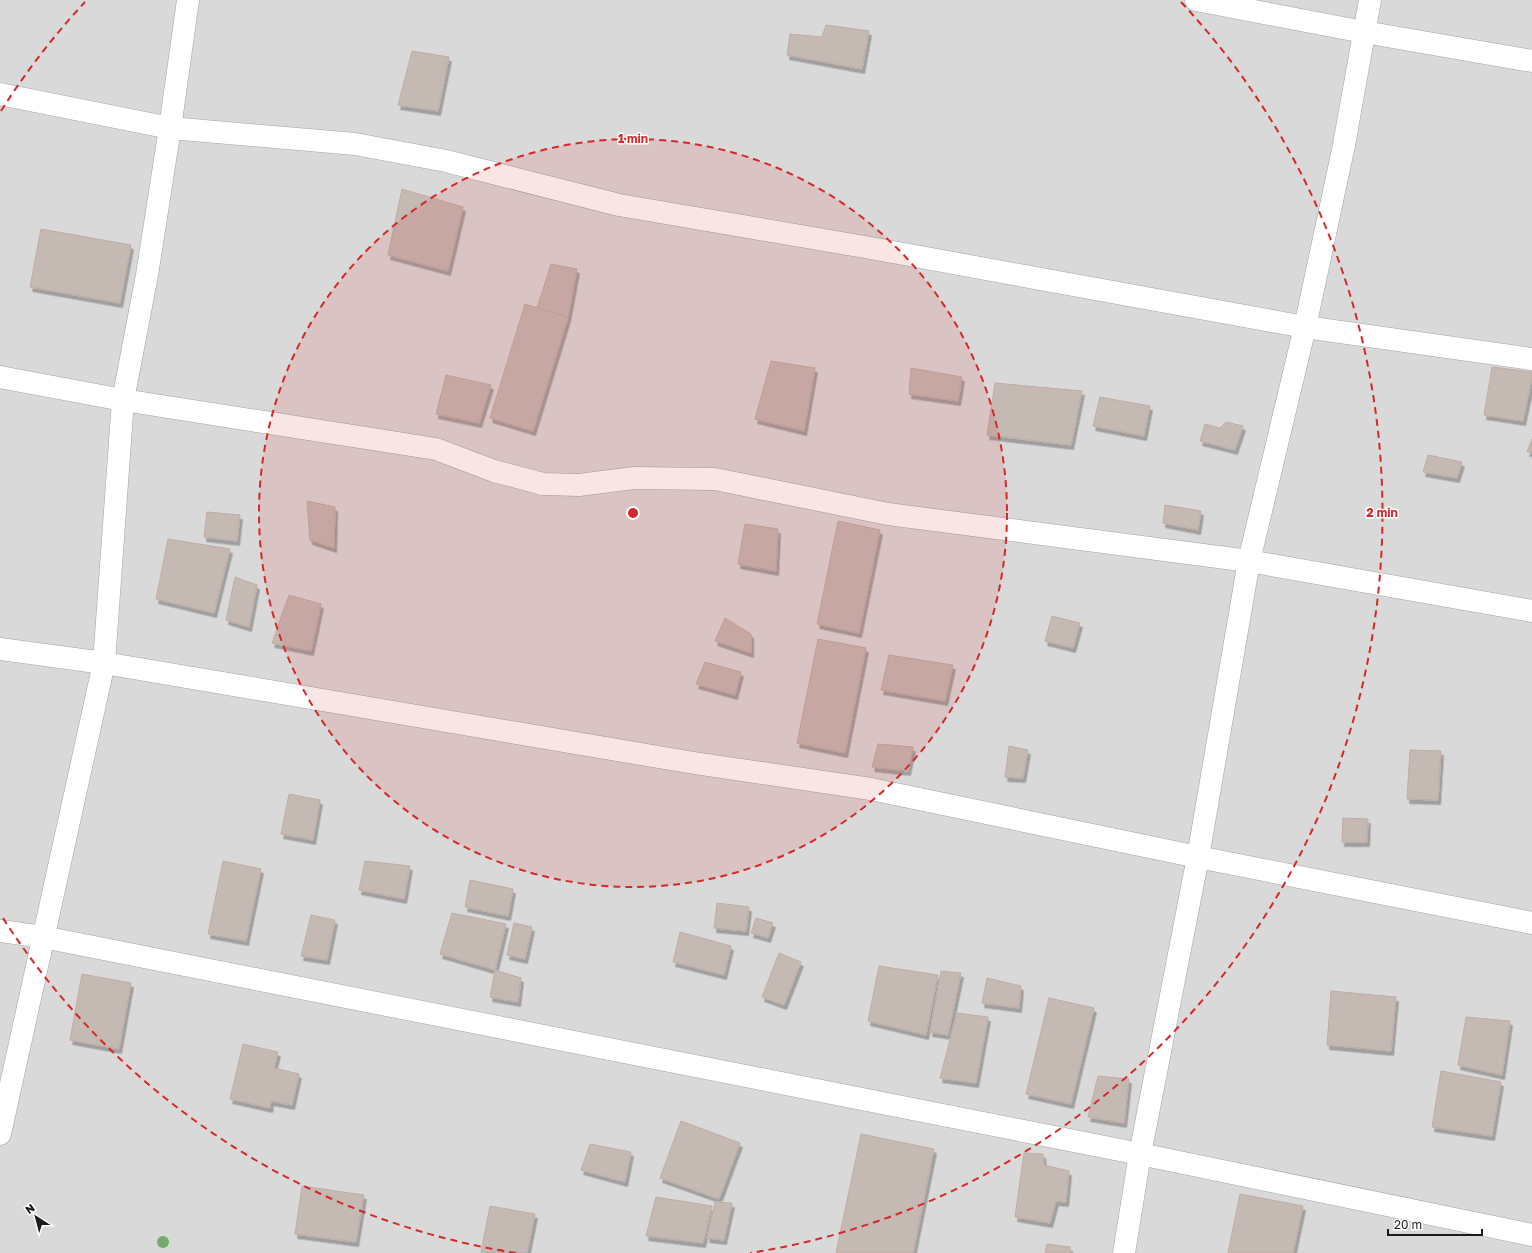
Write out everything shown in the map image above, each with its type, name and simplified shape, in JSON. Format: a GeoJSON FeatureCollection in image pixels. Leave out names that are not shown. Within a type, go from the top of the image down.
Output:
{"type":"FeatureCollection","features":[{"type":"Feature","properties":{"kind":"street"},"geometry":{"type":"LineString","coordinates":[[0,1134],[104,663],[123,400],[147,275],[188,0]]}},
{"type":"Feature","properties":{"kind":"street"},"geometry":{"type":"LineString","coordinates":[[1196,0],[1364,32],[1532,61]]}},
{"type":"Feature","properties":{"kind":"street"},"geometry":{"type":"LineString","coordinates":[[1124,1253],[1140,1154],[1198,857],[1249,561],[1305,327],[1344,145],[1370,0]]}},
{"type":"Feature","properties":{"kind":"street"},"geometry":{"type":"LineString","coordinates":[[0,94],[170,128],[355,144],[446,161],[619,205],[865,247],[1305,327],[1532,359]]}},
{"type":"Feature","properties":{"kind":"street"},"geometry":{"type":"LineString","coordinates":[[0,377],[123,400],[436,449],[494,471],[543,484],[579,485],[634,478],[715,478],[888,514],[1249,561],[1532,611]]}},
{"type":"Feature","properties":{"kind":"street"},"geometry":{"type":"LineString","coordinates":[[0,649],[104,663],[694,763],[871,789],[1198,857],[1532,923]]}},
{"type":"Feature","properties":{"kind":"street"},"geometry":{"type":"LineString","coordinates":[[0,931],[43,937],[1140,1154],[1532,1235]]}},
{"type":"Feature","properties":{"kind":"shaded area"},"geometry":{"type":"Polygon","coordinates":[[[0,0],[1532,0],[1532,1253],[0,1253],[0,0]]]}},
{"type":"Feature","properties":{"kind":"building"},"geometry":{"type":"Polygon","coordinates":[[[826,25],[869,31],[862,69],[787,55],[790,34],[822,37],[826,25]]]}},
{"type":"Feature","properties":{"kind":"building"},"geometry":{"type":"Polygon","coordinates":[[[412,51],[449,57],[438,111],[398,105],[412,51]]]}},
{"type":"Feature","properties":{"kind":"building"},"geometry":{"type":"Polygon","coordinates":[[[402,189],[463,207],[448,271],[388,255],[402,189]]]}},
{"type":"Feature","properties":{"kind":"building"},"geometry":{"type":"Polygon","coordinates":[[[41,229],[131,245],[120,303],[30,287],[41,229]]]}},
{"type":"Feature","properties":{"kind":"building"},"geometry":{"type":"Polygon","coordinates":[[[551,264],[577,269],[568,317],[537,308],[551,264]]]}},
{"type":"Feature","properties":{"kind":"building"},"geometry":{"type":"Polygon","coordinates":[[[525,304],[568,317],[533,431],[490,418],[525,304]]]}},
{"type":"Feature","properties":{"kind":"building"},"geometry":{"type":"Polygon","coordinates":[[[771,361],[815,368],[804,431],[755,419],[771,361]]]}},
{"type":"Feature","properties":{"kind":"building"},"geometry":{"type":"Polygon","coordinates":[[[1492,367],[1532,372],[1523,421],[1484,415],[1492,367]]]}},
{"type":"Feature","properties":{"kind":"building"},"geometry":{"type":"Polygon","coordinates":[[[911,368],[962,377],[958,401],[909,394],[911,368]]]}},
{"type":"Feature","properties":{"kind":"building"},"geometry":{"type":"Polygon","coordinates":[[[446,375],[491,385],[479,423],[436,414],[446,375]]]}},
{"type":"Feature","properties":{"kind":"building"},"geometry":{"type":"Polygon","coordinates":[[[995,383],[1082,391],[1071,445],[987,435],[995,383]]]}},
{"type":"Feature","properties":{"kind":"building"},"geometry":{"type":"Polygon","coordinates":[[[1100,397],[1150,406],[1144,436],[1093,426],[1100,397]]]}},
{"type":"Feature","properties":{"kind":"building"},"geometry":{"type":"Polygon","coordinates":[[[1226,422],[1243,426],[1235,450],[1200,441],[1205,424],[1220,428],[1226,422]]]}},
{"type":"Feature","properties":{"kind":"building"},"geometry":{"type":"Polygon","coordinates":[[[1532,439],[1532,452],[1527,452],[1532,439]]]}},
{"type":"Feature","properties":{"kind":"building"},"geometry":{"type":"Polygon","coordinates":[[[1428,455],[1462,462],[1457,478],[1423,472],[1428,455]]]}},
{"type":"Feature","properties":{"kind":"building"},"geometry":{"type":"Polygon","coordinates":[[[307,501],[335,507],[334,548],[310,540],[307,501]]]}},
{"type":"Feature","properties":{"kind":"building"},"geometry":{"type":"Polygon","coordinates":[[[1165,505],[1201,511],[1198,530],[1163,523],[1165,505]]]}},
{"type":"Feature","properties":{"kind":"building"},"geometry":{"type":"Polygon","coordinates":[[[207,512],[240,515],[237,541],[204,537],[207,512]]]}},
{"type":"Feature","properties":{"kind":"building"},"geometry":{"type":"Polygon","coordinates":[[[838,521],[880,530],[859,633],[817,624],[838,521]]]}},
{"type":"Feature","properties":{"kind":"building"},"geometry":{"type":"Polygon","coordinates":[[[745,524],[778,529],[776,571],[738,564],[745,524]]]}},
{"type":"Feature","properties":{"kind":"building"},"geometry":{"type":"Polygon","coordinates":[[[168,539],[230,549],[214,613],[156,599],[168,539]]]}},
{"type":"Feature","properties":{"kind":"building"},"geometry":{"type":"Polygon","coordinates":[[[235,577],[257,585],[249,627],[226,620],[235,577]]]}},
{"type":"Feature","properties":{"kind":"building"},"geometry":{"type":"Polygon","coordinates":[[[289,595],[321,604],[311,651],[272,643],[289,595]]]}},
{"type":"Feature","properties":{"kind":"building"},"geometry":{"type":"Polygon","coordinates":[[[1052,616],[1080,623],[1073,648],[1045,641],[1052,616]]]}},
{"type":"Feature","properties":{"kind":"building"},"geometry":{"type":"Polygon","coordinates":[[[725,618],[751,634],[751,653],[715,641],[725,618]]]}},
{"type":"Feature","properties":{"kind":"building"},"geometry":{"type":"Polygon","coordinates":[[[818,639],[866,648],[845,753],[797,743],[818,639]]]}},
{"type":"Feature","properties":{"kind":"building"},"geometry":{"type":"Polygon","coordinates":[[[889,655],[953,665],[945,701],[881,690],[889,655]]]}},
{"type":"Feature","properties":{"kind":"building"},"geometry":{"type":"Polygon","coordinates":[[[705,662],[741,672],[735,695],[696,684],[705,662]]]}},
{"type":"Feature","properties":{"kind":"building"},"geometry":{"type":"Polygon","coordinates":[[[878,744],[913,747],[908,771],[872,767],[878,744]]]}},
{"type":"Feature","properties":{"kind":"building"},"geometry":{"type":"Polygon","coordinates":[[[1009,746],[1028,750],[1023,778],[1005,777],[1009,746]]]}},
{"type":"Feature","properties":{"kind":"building"},"geometry":{"type":"Polygon","coordinates":[[[1410,750],[1441,751],[1438,800],[1407,799],[1410,750]]]}},
{"type":"Feature","properties":{"kind":"building"},"geometry":{"type":"Polygon","coordinates":[[[289,794],[320,800],[313,840],[281,834],[289,794]]]}},
{"type":"Feature","properties":{"kind":"building"},"geometry":{"type":"Polygon","coordinates":[[[1343,818],[1368,819],[1367,842],[1342,842],[1343,818]]]}},
{"type":"Feature","properties":{"kind":"building"},"geometry":{"type":"Polygon","coordinates":[[[223,861],[261,869],[246,941],[208,934],[223,861]]]}},
{"type":"Feature","properties":{"kind":"building"},"geometry":{"type":"Polygon","coordinates":[[[365,861],[410,866],[404,899],[359,890],[365,861]]]}},
{"type":"Feature","properties":{"kind":"building"},"geometry":{"type":"Polygon","coordinates":[[[470,880],[513,889],[508,916],[465,907],[470,880]]]}},
{"type":"Feature","properties":{"kind":"building"},"geometry":{"type":"Polygon","coordinates":[[[717,903],[749,907],[746,931],[714,928],[717,903]]]}},
{"type":"Feature","properties":{"kind":"building"},"geometry":{"type":"Polygon","coordinates":[[[452,913],[506,924],[495,970],[440,954],[452,913]]]}},
{"type":"Feature","properties":{"kind":"building"},"geometry":{"type":"Polygon","coordinates":[[[311,915],[335,920],[327,960],[301,956],[311,915]]]}},
{"type":"Feature","properties":{"kind":"building"},"geometry":{"type":"Polygon","coordinates":[[[756,918],[773,923],[768,938],[751,933],[756,918]]]}},
{"type":"Feature","properties":{"kind":"building"},"geometry":{"type":"Polygon","coordinates":[[[514,923],[532,927],[525,959],[507,955],[514,923]]]}},
{"type":"Feature","properties":{"kind":"building"},"geometry":{"type":"Polygon","coordinates":[[[680,932],[731,946],[724,975],[673,962],[680,932]]]}},
{"type":"Feature","properties":{"kind":"building"},"geometry":{"type":"Polygon","coordinates":[[[779,953],[801,962],[784,1005],[762,997],[779,953]]]}},
{"type":"Feature","properties":{"kind":"building"},"geometry":{"type":"Polygon","coordinates":[[[879,966],[938,975],[926,1035],[868,1021],[879,966]]]}},
{"type":"Feature","properties":{"kind":"building"},"geometry":{"type":"Polygon","coordinates":[[[495,970],[521,978],[518,1002],[490,997],[495,970]]]}},
{"type":"Feature","properties":{"kind":"building"},"geometry":{"type":"Polygon","coordinates":[[[941,971],[961,973],[948,1035],[930,1032],[941,971]]]}},
{"type":"Feature","properties":{"kind":"building"},"geometry":{"type":"Polygon","coordinates":[[[82,974],[131,983],[119,1049],[70,1040],[82,974]]]}},
{"type":"Feature","properties":{"kind":"building"},"geometry":{"type":"Polygon","coordinates":[[[987,978],[1021,986],[1019,1008],[982,1003],[987,978]]]}},
{"type":"Feature","properties":{"kind":"building"},"geometry":{"type":"Polygon","coordinates":[[[1331,991],[1396,997],[1391,1051],[1327,1045],[1331,991]]]}},
{"type":"Feature","properties":{"kind":"building"},"geometry":{"type":"Polygon","coordinates":[[[1049,998],[1094,1008],[1071,1104],[1026,1094],[1049,998]]]}},
{"type":"Feature","properties":{"kind":"building"},"geometry":{"type":"Polygon","coordinates":[[[957,1013],[988,1017],[976,1083],[940,1078],[957,1013]]]}},
{"type":"Feature","properties":{"kind":"building"},"geometry":{"type":"Polygon","coordinates":[[[1466,1017],[1510,1021],[1502,1075],[1458,1065],[1466,1017]]]}},
{"type":"Feature","properties":{"kind":"building"},"geometry":{"type":"Polygon","coordinates":[[[243,1044],[278,1052],[274,1068],[299,1074],[292,1105],[271,1101],[270,1108],[230,1099],[243,1044]]]}},
{"type":"Feature","properties":{"kind":"building"},"geometry":{"type":"Polygon","coordinates":[[[1441,1071],[1501,1082],[1492,1136],[1432,1127],[1441,1071]]]}},
{"type":"Feature","properties":{"kind":"building"},"geometry":{"type":"Polygon","coordinates":[[[1098,1076],[1129,1079],[1124,1123],[1088,1117],[1098,1076]]]}},
{"type":"Feature","properties":{"kind":"building"},"geometry":{"type":"Polygon","coordinates":[[[681,1121],[740,1143],[719,1199],[660,1178],[681,1121]]]}},
{"type":"Feature","properties":{"kind":"building"},"geometry":{"type":"Polygon","coordinates":[[[861,1134],[934,1149],[913,1253],[836,1253],[861,1134]]]}},
{"type":"Feature","properties":{"kind":"building"},"geometry":{"type":"Polygon","coordinates":[[[590,1144],[631,1152],[625,1182],[581,1170],[590,1144]]]}},
{"type":"Feature","properties":{"kind":"building"},"geometry":{"type":"Polygon","coordinates":[[[1024,1153],[1043,1154],[1044,1165],[1069,1171],[1066,1202],[1056,1201],[1050,1223],[1015,1217],[1024,1153]]]}},
{"type":"Feature","properties":{"kind":"building"},"geometry":{"type":"Polygon","coordinates":[[[302,1186],[364,1195],[356,1242],[295,1234],[302,1186]]]}},
{"type":"Feature","properties":{"kind":"building"},"geometry":{"type":"Polygon","coordinates":[[[1240,1194],[1303,1206],[1293,1253],[1228,1253],[1240,1194]]]}},
{"type":"Feature","properties":{"kind":"building"},"geometry":{"type":"Polygon","coordinates":[[[656,1197],[712,1206],[703,1243],[646,1236],[656,1197]]]}},
{"type":"Feature","properties":{"kind":"building"},"geometry":{"type":"Polygon","coordinates":[[[715,1202],[732,1203],[724,1240],[707,1238],[715,1202]]]}},
{"type":"Feature","properties":{"kind":"building"},"geometry":{"type":"Polygon","coordinates":[[[490,1206],[535,1214],[527,1253],[481,1252],[490,1206]]]}},
{"type":"Feature","properties":{"kind":"building"},"geometry":{"type":"Polygon","coordinates":[[[1047,1244],[1070,1247],[1070,1253],[1045,1253],[1047,1244]]]}}]}
